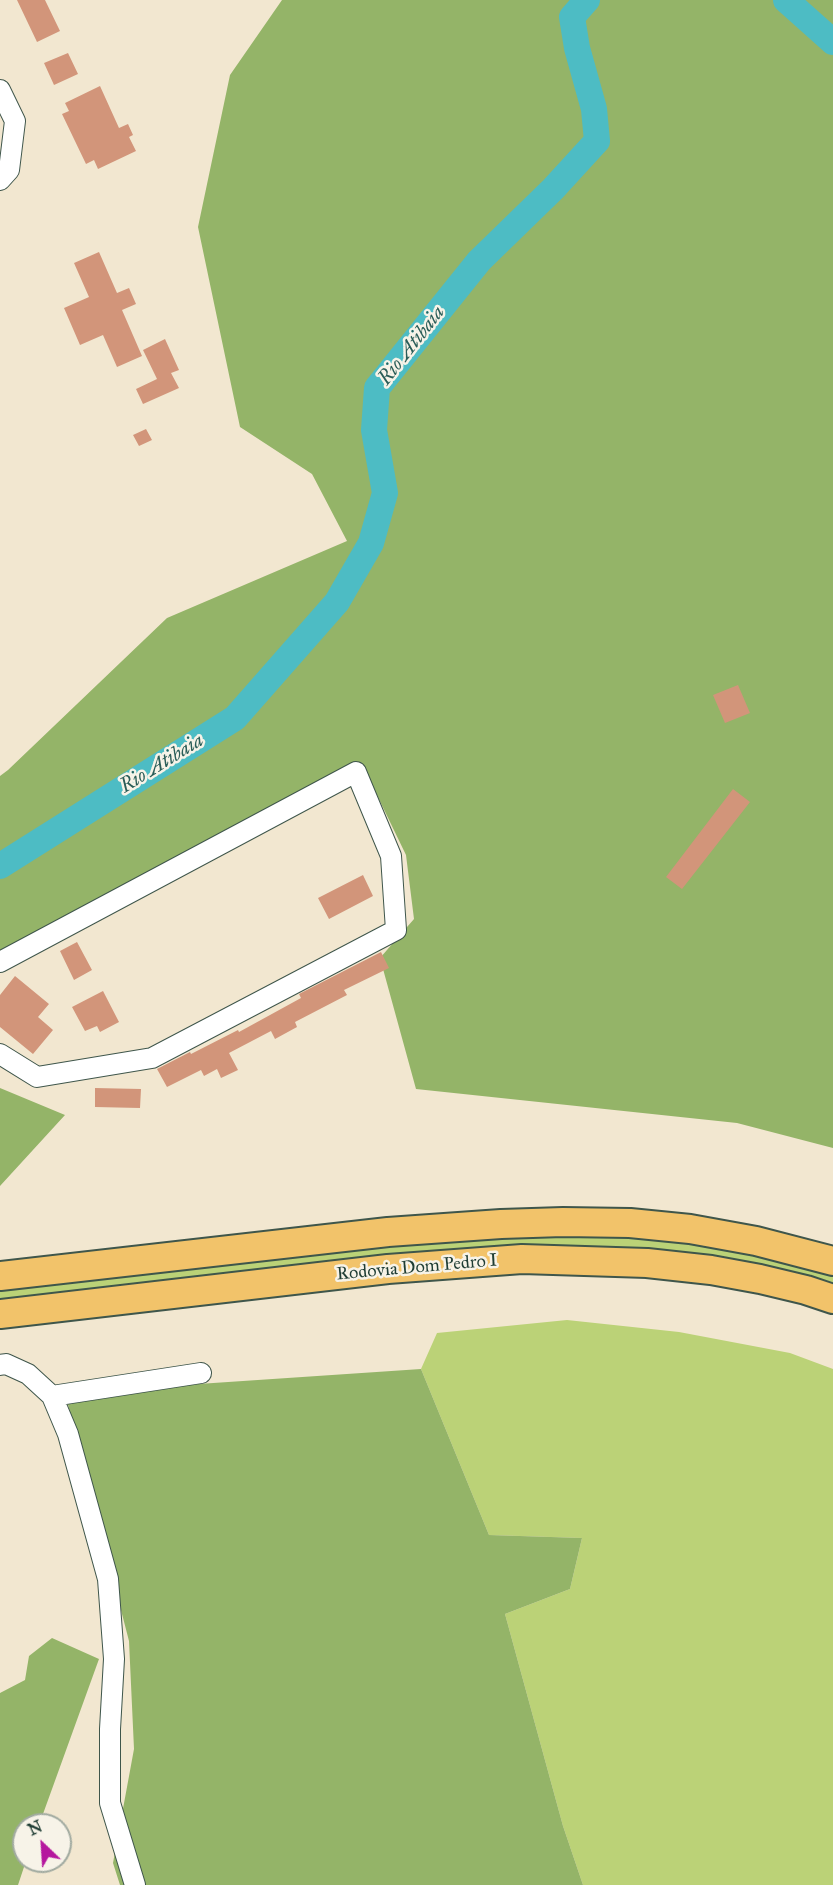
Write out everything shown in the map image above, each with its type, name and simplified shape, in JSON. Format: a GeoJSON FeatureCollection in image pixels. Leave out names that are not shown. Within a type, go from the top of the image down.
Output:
{"type":"FeatureCollection","features":[{"type":"Feature","properties":{"kind":"highway","name":"Rodovia Dom Pedro I"},"geometry":{"type":"LineString","coordinates":[[0,1276],[388,1232],[542,1223],[630,1223],[690,1229],[756,1241],[833,1261]]}},
{"type":"Feature","properties":{"kind":"highway","name":"Rodovia Dom Pedro I"},"geometry":{"type":"LineString","coordinates":[[0,1314],[388,1269],[522,1259],[647,1263],[711,1270],[806,1290],[833,1299]]}},
{"type":"Feature","properties":{"kind":"street"},"geometry":{"type":"LineString","coordinates":[[0,90],[15,121],[9,170],[0,180]]}},
{"type":"Feature","properties":{"kind":"street"},"geometry":{"type":"LineString","coordinates":[[0,962],[356,772],[391,856],[396,930],[152,1058],[37,1077],[0,1054]]}},
{"type":"Feature","properties":{"kind":"street"},"geometry":{"type":"LineString","coordinates":[[0,1365],[6,1365],[28,1374],[52,1396],[68,1434],[108,1579],[114,1659],[110,1729],[110,1803],[135,1885]]}},
{"type":"Feature","properties":{"kind":"street"},"geometry":{"type":"LineString","coordinates":[[52,1396],[201,1373]]}},
{"type":"Feature","properties":{"kind":"green space"},"geometry":{"type":"Polygon","coordinates":[[[282,0],[833,0],[833,1148],[737,1123],[416,1089],[380,958],[414,919],[406,855],[361,762],[0,956],[0,776],[167,618],[347,541],[312,474],[240,427],[198,227],[230,75],[282,0]]]}},
{"type":"Feature","properties":{"kind":"green space"},"geometry":{"type":"Polygon","coordinates":[[[0,1088],[65,1115],[0,1186],[0,1088]]]}},
{"type":"Feature","properties":{"kind":"green space"},"geometry":{"type":"Polygon","coordinates":[[[660,1234],[833,1268],[833,1289],[708,1261],[0,1304],[0,1288],[399,1239],[660,1234]]]}},
{"type":"Feature","properties":{"kind":"green space"},"geometry":{"type":"Polygon","coordinates":[[[567,1320],[679,1332],[790,1353],[833,1369],[833,1885],[583,1885],[563,1826],[505,1614],[570,1589],[582,1538],[489,1535],[421,1369],[437,1333],[567,1320]]]}},
{"type":"Feature","properties":{"kind":"green space"},"geometry":{"type":"Polygon","coordinates":[[[421,1369],[489,1535],[582,1538],[570,1589],[505,1614],[563,1826],[583,1885],[120,1885],[113,1863],[134,1749],[129,1641],[65,1393],[421,1369]]]}},
{"type":"Feature","properties":{"kind":"green space"},"geometry":{"type":"Polygon","coordinates":[[[52,1638],[99,1659],[43,1813],[12,1813],[12,1873],[22,1873],[18,1885],[0,1885],[0,1693],[25,1680],[29,1656],[52,1638]]]}},
{"type":"Feature","properties":{"kind":"building"},"geometry":{"type":"Polygon","coordinates":[[[17,0],[45,0],[60,31],[37,42],[17,0]]]}},
{"type":"Feature","properties":{"kind":"building"},"geometry":{"type":"Polygon","coordinates":[[[68,53],[78,74],[54,85],[44,63],[68,53]]]}},
{"type":"Feature","properties":{"kind":"building"},"geometry":{"type":"Polygon","coordinates":[[[100,86],[119,128],[128,124],[133,135],[129,137],[136,151],[98,169],[94,160],[86,164],[62,114],[69,111],[65,103],[100,86]]]}},
{"type":"Feature","properties":{"kind":"building"},"geometry":{"type":"Polygon","coordinates":[[[99,252],[117,293],[129,288],[136,304],[122,310],[142,356],[117,367],[103,335],[80,345],[64,308],[89,297],[74,263],[99,252]]]}},
{"type":"Feature","properties":{"kind":"building"},"geometry":{"type":"Polygon","coordinates":[[[165,339],[179,370],[171,373],[179,388],[143,404],[136,389],[157,379],[143,350],[165,339]]]}},
{"type":"Feature","properties":{"kind":"building"},"geometry":{"type":"Polygon","coordinates":[[[146,429],[152,440],[139,446],[133,435],[146,429]]]}},
{"type":"Feature","properties":{"kind":"building"},"geometry":{"type":"Polygon","coordinates":[[[738,685],[750,713],[725,723],[713,695],[738,685]]]}},
{"type":"Feature","properties":{"kind":"building"},"geometry":{"type":"Polygon","coordinates":[[[733,789],[750,802],[682,889],[666,877],[733,789]]]}},
{"type":"Feature","properties":{"kind":"building"},"geometry":{"type":"Polygon","coordinates":[[[363,875],[373,896],[329,919],[318,898],[363,875]]]}},
{"type":"Feature","properties":{"kind":"building"},"geometry":{"type":"Polygon","coordinates":[[[77,942],[92,970],[74,980],[60,951],[77,942]]]}},
{"type":"Feature","properties":{"kind":"building"},"geometry":{"type":"Polygon","coordinates":[[[381,952],[389,968],[344,990],[347,995],[295,1022],[297,1027],[275,1039],[271,1031],[229,1053],[238,1070],[221,1078],[217,1069],[204,1076],[201,1070],[167,1087],[157,1069],[238,1030],[239,1032],[301,998],[299,994],[381,952]]]}},
{"type":"Feature","properties":{"kind":"building"},"geometry":{"type":"Polygon","coordinates":[[[15,976],[49,1004],[38,1017],[53,1030],[33,1054],[0,1027],[0,995],[15,976]]]}},
{"type":"Feature","properties":{"kind":"building"},"geometry":{"type":"Polygon","coordinates":[[[103,991],[119,1022],[100,1032],[97,1026],[85,1031],[72,1007],[103,991]]]}},
{"type":"Feature","properties":{"kind":"building"},"geometry":{"type":"Polygon","coordinates":[[[95,1088],[141,1089],[140,1108],[95,1107],[95,1088]]]}},
{"type":"Feature","properties":{"kind":"waterway","name":"Rio Atibaia"},"geometry":{"type":"LineString","coordinates":[[0,866],[235,718],[337,602],[371,543],[385,493],[374,430],[377,388],[479,261],[553,189],[597,141],[594,109],[577,48],[572,17],[587,0]]}},
{"type":"Feature","properties":{"kind":"waterway","name":"Rio Atibaia"},"geometry":{"type":"LineString","coordinates":[[786,0],[833,42]]}}]}
